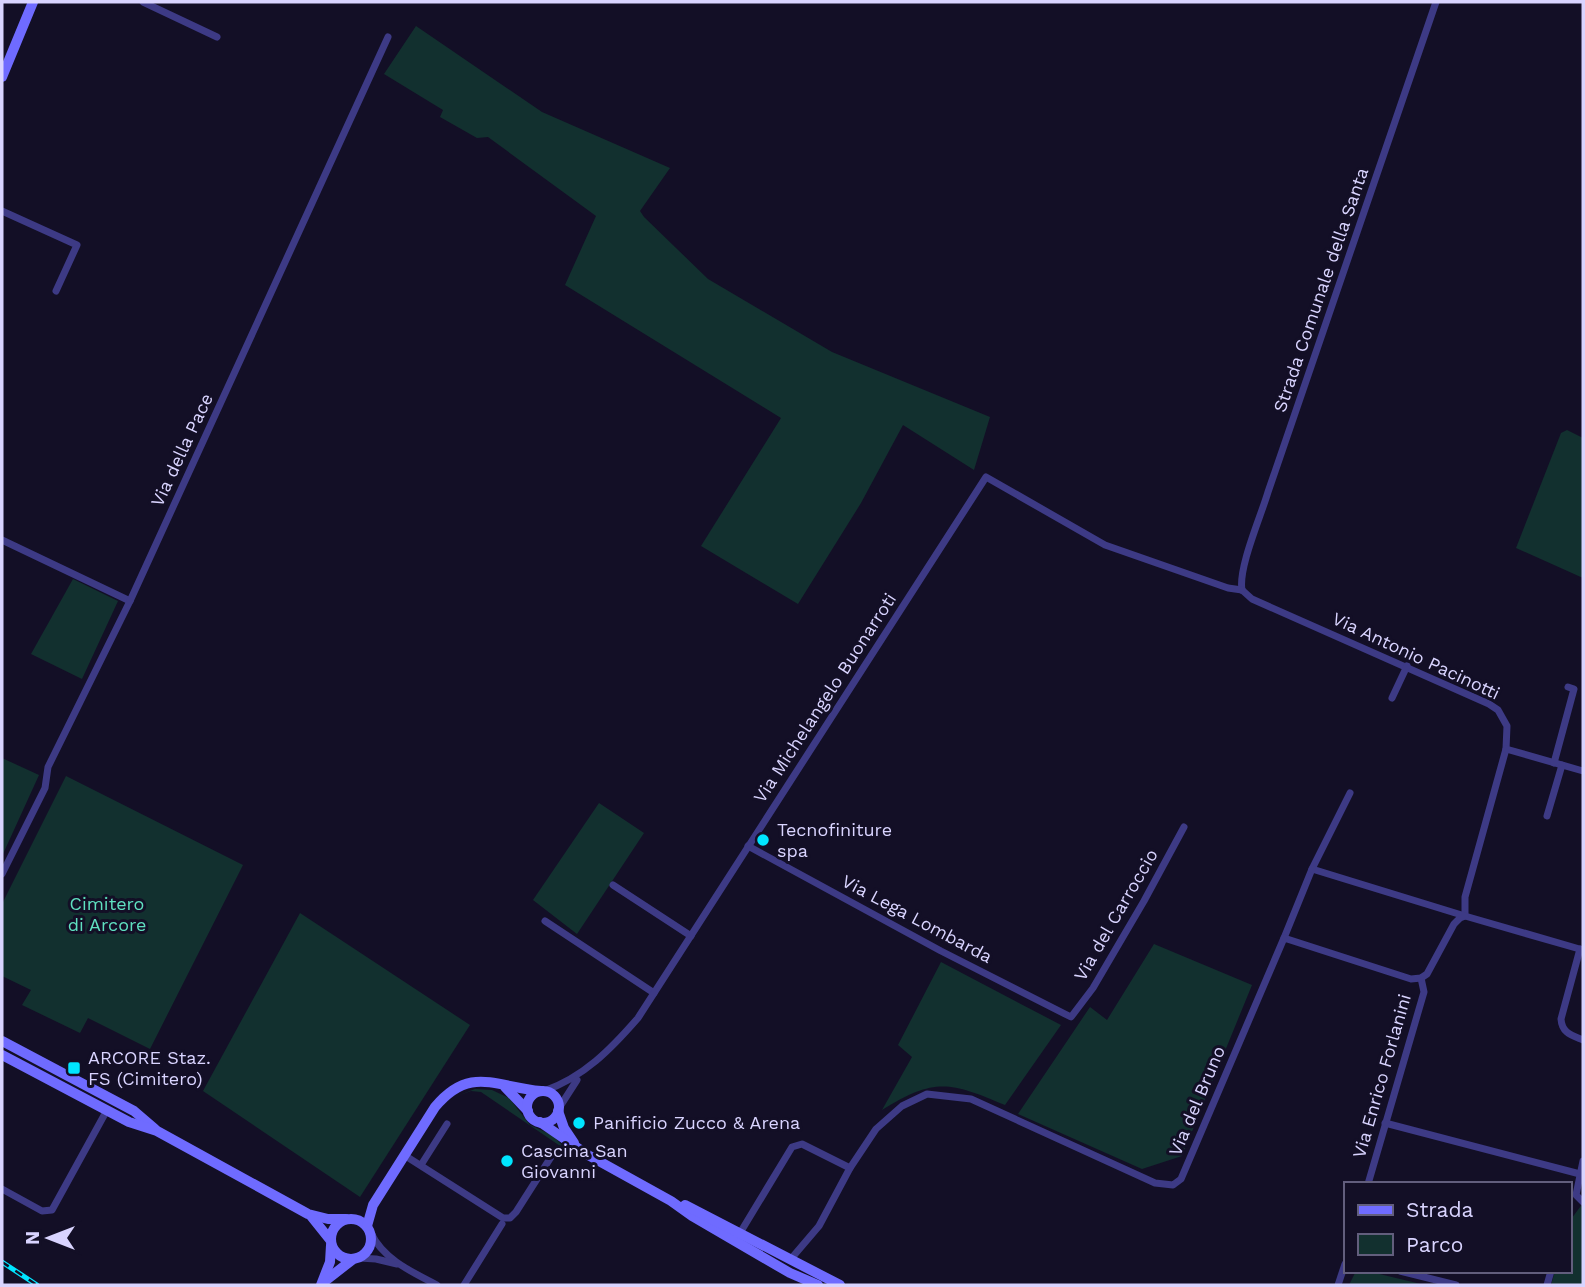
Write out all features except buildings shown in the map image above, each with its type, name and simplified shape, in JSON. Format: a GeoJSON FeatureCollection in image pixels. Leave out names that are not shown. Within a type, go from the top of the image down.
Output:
{"type":"FeatureCollection","features":[{"type":"Feature","properties":{"kind":"street"},"geometry":{"type":"LineString","coordinates":[[2,77],[33,2]]}},
{"type":"Feature","properties":{"kind":"street"},"geometry":{"type":"LineString","coordinates":[[143,2],[218,37]]}},
{"type":"Feature","properties":{"kind":"street","name":"Strada Comunale della Santa"},"geometry":{"type":"LineString","coordinates":[[1242,590],[1244,568],[1268,492],[1436,2]]}},
{"type":"Feature","properties":{"kind":"street","name":"Via della Pace"},"geometry":{"type":"LineString","coordinates":[[2,874],[45,788],[48,767],[130,601],[388,37]]}},
{"type":"Feature","properties":{"kind":"street"},"geometry":{"type":"LineString","coordinates":[[2,211],[77,245],[56,291]]}},
{"type":"Feature","properties":{"kind":"street","name":"Via Antonio Pacinotti"},"geometry":{"type":"LineString","coordinates":[[986,477],[1105,545],[1228,588],[1242,590],[1252,599],[1407,666],[1498,710],[1507,726],[1506,749],[1465,897],[1465,916]]}},
{"type":"Feature","properties":{"kind":"street","name":"Via Michelangelo Buonarroti"},"geometry":{"type":"LineString","coordinates":[[543,1091],[584,1071],[616,1043],[638,1018],[986,477]]}},
{"type":"Feature","properties":{"kind":"street"},"geometry":{"type":"LineString","coordinates":[[2,540],[130,601]]}},
{"type":"Feature","properties":{"kind":"street"},"geometry":{"type":"LineString","coordinates":[[1392,698],[1407,666]]}},
{"type":"Feature","properties":{"kind":"street"},"geometry":{"type":"LineString","coordinates":[[1547,816],[1574,689],[1568,687]]}},
{"type":"Feature","properties":{"kind":"street"},"geometry":{"type":"LineString","coordinates":[[1506,749],[1583,771]]}},
{"type":"Feature","properties":{"kind":"street"},"geometry":{"type":"LineString","coordinates":[[1350,793],[1312,869],[1284,938],[1411,979],[1421,978],[1427,974],[1454,924],[1465,916]]}},
{"type":"Feature","properties":{"kind":"street","name":"Via del Carroccio"},"geometry":{"type":"LineString","coordinates":[[1071,1017],[1093,988],[1184,827]]}},
{"type":"Feature","properties":{"kind":"street","name":"Via Lega Lombarda"},"geometry":{"type":"LineString","coordinates":[[748,846],[941,951],[1071,1017]]}},
{"type":"Feature","properties":{"kind":"street"},"geometry":{"type":"LineString","coordinates":[[1312,869],[1582,949],[1561,1019],[1562,1028],[1566,1032],[1583,1040]]}},
{"type":"Feature","properties":{"kind":"street"},"geometry":{"type":"LineString","coordinates":[[613,885],[691,936]]}},
{"type":"Feature","properties":{"kind":"street"},"geometry":{"type":"LineString","coordinates":[[545,921],[654,993]]}},
{"type":"Feature","properties":{"kind":"street","name":"Via del Bruno"},"geometry":{"type":"LineString","coordinates":[[790,1260],[820,1226],[850,1168],[876,1129],[897,1109],[922,1096],[948,1095],[971,1099],[1155,1183],[1173,1185],[1181,1179],[1284,938]]}},
{"type":"Feature","properties":{"kind":"street","name":"Via Enrico Forlanini"},"geometry":{"type":"LineString","coordinates":[[1369,1182],[1424,992],[1421,978]]}},
{"type":"Feature","properties":{"kind":"street"},"geometry":{"type":"LineString","coordinates":[[2,1041],[124,1105],[143,1117],[157,1131]]}},
{"type":"Feature","properties":{"kind":"street"},"geometry":{"type":"LineString","coordinates":[[2,1055],[133,1124],[157,1131],[308,1214],[319,1224],[341,1257],[376,1259],[398,1264]]}},
{"type":"Feature","properties":{"kind":"street","name":"Via Michelangelo Buonarroti"},"geometry":{"type":"LineString","coordinates":[[559,1109],[568,1091],[584,1071]]}},
{"type":"Feature","properties":{"kind":"street"},"geometry":{"type":"LineString","coordinates":[[322,1285],[369,1250],[372,1240],[369,1230],[373,1205],[435,1107],[445,1095],[458,1086],[474,1081],[492,1082],[543,1091],[556,1097],[566,1133],[579,1149]]}},
{"type":"Feature","properties":{"kind":"street"},"geometry":{"type":"LineString","coordinates":[[504,1086],[533,1119],[579,1149],[790,1273],[819,1285]]}},
{"type":"Feature","properties":{"kind":"street"},"geometry":{"type":"LineString","coordinates":[[528,1112],[529,1100],[534,1093],[543,1091]]}},
{"type":"Feature","properties":{"kind":"street"},"geometry":{"type":"LineString","coordinates":[[540,1122],[552,1120],[559,1109]]}},
{"type":"Feature","properties":{"kind":"street"},"geometry":{"type":"LineString","coordinates":[[2,1189],[42,1211],[52,1210],[107,1110]]}},
{"type":"Feature","properties":{"kind":"street"},"geometry":{"type":"LineString","coordinates":[[1385,1123],[1580,1174]]}},
{"type":"Feature","properties":{"kind":"street"},"geometry":{"type":"LineString","coordinates":[[421,1165],[446,1124]]}},
{"type":"Feature","properties":{"kind":"street"},"geometry":{"type":"LineString","coordinates":[[740,1233],[792,1147],[802,1144],[850,1168]]}},
{"type":"Feature","properties":{"kind":"street"},"geometry":{"type":"LineString","coordinates":[[404,1155],[503,1218],[510,1218],[516,1212],[551,1157]]}},
{"type":"Feature","properties":{"kind":"street"},"geometry":{"type":"LineString","coordinates":[[1583,1161],[1576,1195],[1583,1202]]}},
{"type":"Feature","properties":{"kind":"street"},"geometry":{"type":"LineString","coordinates":[[671,1201],[693,1208],[839,1285]]}},
{"type":"Feature","properties":{"kind":"street"},"geometry":{"type":"LineString","coordinates":[[322,1285],[330,1262],[332,1230],[339,1222],[373,1205]]}},
{"type":"Feature","properties":{"kind":"street"},"geometry":{"type":"LineString","coordinates":[[308,1214],[328,1219],[358,1220],[369,1230],[375,1242],[398,1264],[437,1285]]}},
{"type":"Feature","properties":{"kind":"street"},"geometry":{"type":"LineString","coordinates":[[464,1285],[502,1224]]}},
{"type":"Feature","properties":{"kind":"street"},"geometry":{"type":"LineString","coordinates":[[717,1229],[733,1234],[740,1233]]}},
{"type":"Feature","properties":{"kind":"street"},"geometry":{"type":"LineString","coordinates":[[751,1248],[782,1262],[790,1260]]}},
{"type":"Feature","properties":{"kind":"street"},"geometry":{"type":"LineString","coordinates":[[790,1260],[793,1268],[819,1285]]}},
{"type":"Feature","properties":{"kind":"street"},"geometry":{"type":"LineString","coordinates":[[1338,1285],[1344,1267]]}},
{"type":"Feature","properties":{"kind":"street"},"geometry":{"type":"LineString","coordinates":[[1408,1273],[1456,1285]]}},
{"type":"Feature","properties":{"kind":"green space"},"geometry":{"type":"Polygon","coordinates":[[[416,26],[542,112],[670,168],[640,211],[708,279],[832,352],[990,417],[974,470],[903,425],[861,503],[798,604],[701,546],[781,418],[565,285],[596,216],[488,137],[477,138],[440,117],[443,110],[384,74],[416,26]]]}},
{"type":"Feature","properties":{"kind":"green space"},"geometry":{"type":"Polygon","coordinates":[[[1567,430],[1583,438],[1583,578],[1516,548],[1561,433],[1567,430]]]}},
{"type":"Feature","properties":{"kind":"green space"},"geometry":{"type":"Polygon","coordinates":[[[73,579],[118,601],[82,679],[31,654],[73,579]]]}},
{"type":"Feature","properties":{"kind":"green space"},"geometry":{"type":"Polygon","coordinates":[[[2,758],[39,775],[3,854],[2,853],[2,758]]]}},
{"type":"Feature","properties":{"kind":"green space","name":"Cimitero di Arcore"},"geometry":{"type":"Polygon","coordinates":[[[66,776],[243,865],[150,1049],[88,1018],[80,1033],[22,1005],[31,990],[2,976],[2,904],[66,776]]]}},
{"type":"Feature","properties":{"kind":"green space"},"geometry":{"type":"Polygon","coordinates":[[[599,803],[644,833],[577,934],[533,900],[599,803]]]}},
{"type":"Feature","properties":{"kind":"green space"},"geometry":{"type":"Polygon","coordinates":[[[300,913],[470,1025],[360,1197],[203,1091],[300,913]]]}},
{"type":"Feature","properties":{"kind":"green space"},"geometry":{"type":"Polygon","coordinates":[[[1154,944],[1252,985],[1182,1156],[1142,1169],[1018,1114],[1090,1007],[1107,1020],[1154,944]]]}},
{"type":"Feature","properties":{"kind":"green space"},"geometry":{"type":"Polygon","coordinates":[[[941,962],[1061,1025],[1005,1105],[970,1091],[943,1087],[916,1092],[882,1110],[912,1057],[898,1045],[941,962]]]}},
{"type":"Feature","properties":{"kind":"green space"},"geometry":{"type":"Polygon","coordinates":[[[475,1089],[492,1090],[509,1098],[530,1125],[552,1135],[569,1152],[481,1092],[471,1091],[457,1096],[475,1089]]]}},
{"type":"Feature","properties":{"kind":"green space"},"geometry":{"type":"Polygon","coordinates":[[[1583,1203],[1583,1285],[1551,1285],[1554,1273],[1571,1273],[1571,1219],[1583,1203]]]}},
{"type":"Feature","properties":{"kind":"green space"},"geometry":{"type":"Polygon","coordinates":[[[1355,1273],[1375,1273],[1425,1285],[1349,1285],[1355,1273]]]}},
{"type":"Feature","properties":{"kind":"railway"},"geometry":{"type":"LineString","coordinates":[[2,1262],[37,1285]]}},
{"type":"Feature","properties":{"kind":"place","name":"Tecnofiniture spa"},"geometry":{"type":"Point","coordinates":[763,840]}},
{"type":"Feature","properties":{"kind":"place","name":"ARCORE Staz. FS (Cimitero)"},"geometry":{"type":"Point","coordinates":[74,1068]}},
{"type":"Feature","properties":{"kind":"place","name":"Panificio Zucco & Arena"},"geometry":{"type":"Point","coordinates":[579,1123]}},
{"type":"Feature","properties":{"kind":"place","name":"Cascina San Giovanni"},"geometry":{"type":"Point","coordinates":[507,1161]}}]}
